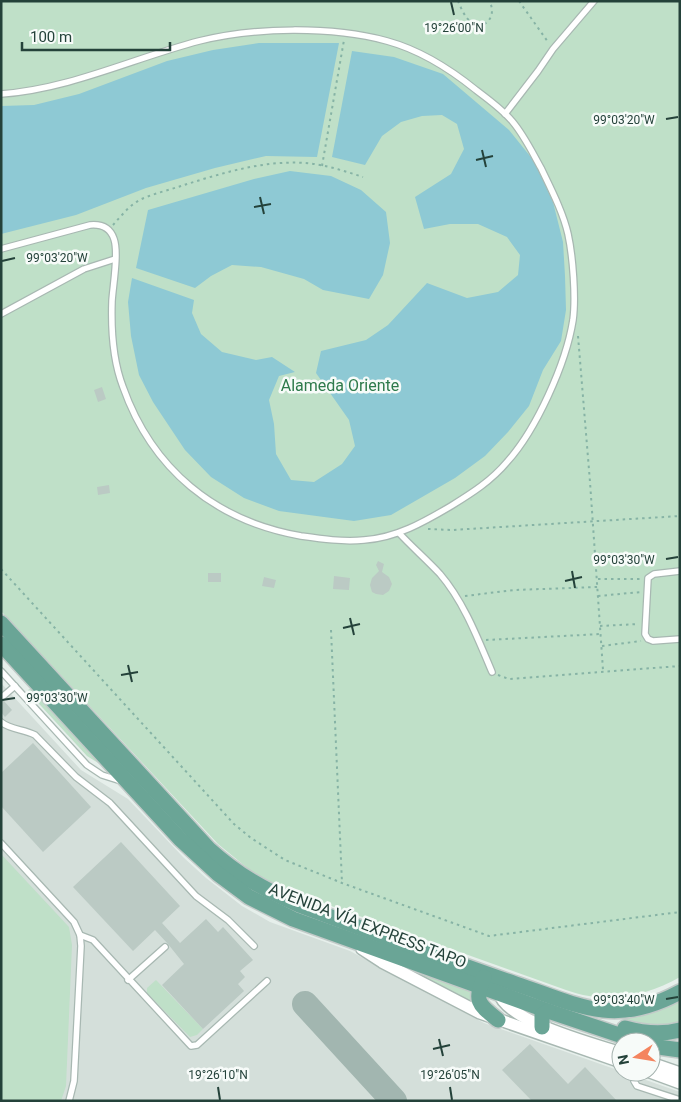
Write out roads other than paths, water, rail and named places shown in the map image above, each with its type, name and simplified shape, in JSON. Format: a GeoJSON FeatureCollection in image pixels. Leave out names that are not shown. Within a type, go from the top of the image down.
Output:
{"type":"FeatureCollection","features":[{"type":"Feature","properties":{"kind":"main road","name":"AVENIDA VÍA EXPRESS TAPO"},"geometry":{"type":"LineString","coordinates":[[1,623],[209,849],[231,868],[270,892],[298,905],[483,980]]}},
{"type":"Feature","properties":{"kind":"main road","name":"AVENIDA VÍA EXPRESS TAPO"},"geometry":{"type":"LineString","coordinates":[[1,644],[202,860],[234,887],[278,913],[343,937],[501,986],[586,1008]]}},
{"type":"Feature","properties":{"kind":"main road"},"geometry":{"type":"LineString","coordinates":[[483,980],[478,994],[480,1004],[498,1020]]}},
{"type":"Feature","properties":{"kind":"main road","name":"AVENIDA VÍA EXPRESS TAPO"},"geometry":{"type":"LineString","coordinates":[[501,986],[548,1011],[611,1032]]}},
{"type":"Feature","properties":{"kind":"main road"},"geometry":{"type":"LineString","coordinates":[[586,1008],[604,1010],[636,1009],[654,1004],[680,992]]}},
{"type":"Feature","properties":{"kind":"main road"},"geometry":{"type":"LineString","coordinates":[[586,1008],[632,1030],[657,1033],[678,1031],[678,1050],[661,1047]]}},
{"type":"Feature","properties":{"kind":"main road"},"geometry":{"type":"LineString","coordinates":[[542,1027],[542,1016],[548,1011]]}},
{"type":"Feature","properties":{"kind":"street"},"geometry":{"type":"LineString","coordinates":[[343,937],[382,962],[464,1006],[498,1020],[611,1059]]}},
{"type":"Feature","properties":{"kind":"street"},"geometry":{"type":"LineString","coordinates":[[501,986],[502,1000],[523,1017],[542,1027],[611,1050]]}},
{"type":"Feature","properties":{"kind":"street"},"geometry":{"type":"LineString","coordinates":[[661,1066],[680,1073]]}},
{"type":"Feature","properties":{"kind":"street"},"geometry":{"type":"LineString","coordinates":[[661,1076],[680,1083]]}},
{"type":"Feature","properties":{"kind":"lane"},"geometry":{"type":"LineString","coordinates":[[505,114],[538,72],[552,49],[594,1]]}},
{"type":"Feature","properties":{"kind":"lane"},"geometry":{"type":"LineString","coordinates":[[1,94],[29,91],[70,81],[200,41],[255,32],[278,31],[345,34],[390,42],[416,52],[451,70],[505,114],[516,126],[547,180],[568,234],[574,294],[574,318],[561,363],[539,414],[510,460],[493,477],[474,492],[399,533],[365,540],[328,540],[288,534],[264,527],[211,503],[195,492],[172,471],[154,447],[140,426],[122,385],[114,341],[112,304],[116,243],[109,229],[102,225],[90,225],[1,249]]}},
{"type":"Feature","properties":{"kind":"lane"},"geometry":{"type":"LineString","coordinates":[[1,314],[84,269],[115,259]]}},
{"type":"Feature","properties":{"kind":"lane"},"geometry":{"type":"LineString","coordinates":[[399,533],[440,574],[456,597],[479,640],[492,672]]}},
{"type":"Feature","properties":{"kind":"lane"},"geometry":{"type":"LineString","coordinates":[[680,571],[654,574],[648,578],[646,624],[648,639],[653,641],[680,638]]}},
{"type":"Feature","properties":{"kind":"lane"},"geometry":{"type":"LineString","coordinates":[[1,671],[87,765],[102,775],[128,782]]}},
{"type":"Feature","properties":{"kind":"lane"},"geometry":{"type":"LineString","coordinates":[[1,698],[15,686]]}},
{"type":"Feature","properties":{"kind":"lane"},"geometry":{"type":"LineString","coordinates":[[1,722],[11,728],[28,731],[35,735],[76,777],[110,803],[196,896],[228,920],[254,946]]}},
{"type":"Feature","properties":{"kind":"lane"},"geometry":{"type":"LineString","coordinates":[[1,843],[74,922],[80,935],[74,1080],[69,1101]]}},
{"type":"Feature","properties":{"kind":"lane"},"geometry":{"type":"LineString","coordinates":[[80,935],[93,940],[191,1046],[194,1046],[267,981]]}},
{"type":"Feature","properties":{"kind":"lane"},"geometry":{"type":"LineString","coordinates":[[128,980],[165,946]]}},
{"type":"Feature","properties":{"kind":"lane"},"geometry":{"type":"LineString","coordinates":[[634,1082],[638,1086],[680,1100]]}},
{"type":"Feature","properties":{"kind":"water"},"geometry":{"type":"Polygon","coordinates":[[[259,43],[339,43],[317,157],[266,156],[215,168],[146,188],[76,215],[1,234],[1,106],[34,105],[79,94],[167,61],[213,50],[259,43]]]}},
{"type":"Feature","properties":{"kind":"water"},"geometry":{"type":"Polygon","coordinates":[[[352,51],[394,57],[443,74],[509,130],[534,161],[553,202],[563,242],[566,310],[561,341],[543,370],[529,406],[485,456],[455,478],[391,515],[354,521],[279,511],[244,498],[211,477],[185,450],[153,402],[139,375],[131,336],[128,302],[132,278],[194,300],[192,313],[201,334],[222,352],[256,360],[272,357],[295,372],[279,376],[269,400],[274,424],[276,454],[291,480],[314,482],[342,464],[355,446],[349,420],[316,373],[321,351],[366,340],[388,325],[427,283],[467,298],[498,292],[518,275],[520,255],[507,237],[478,224],[450,224],[424,229],[415,197],[451,174],[464,149],[457,124],[442,115],[422,116],[401,122],[382,136],[365,165],[332,157],[352,51]]]}},
{"type":"Feature","properties":{"kind":"water"},"geometry":{"type":"Polygon","coordinates":[[[290,171],[331,176],[361,190],[386,212],[390,243],[383,275],[369,299],[323,290],[304,279],[261,267],[232,265],[211,276],[195,288],[136,268],[148,210],[254,179],[290,171]]]}},
{"type":"Feature","properties":{"kind":"park label","name":"Alameda Oriente"},"geometry":{"type":"Point","coordinates":[340,385]}}]}
